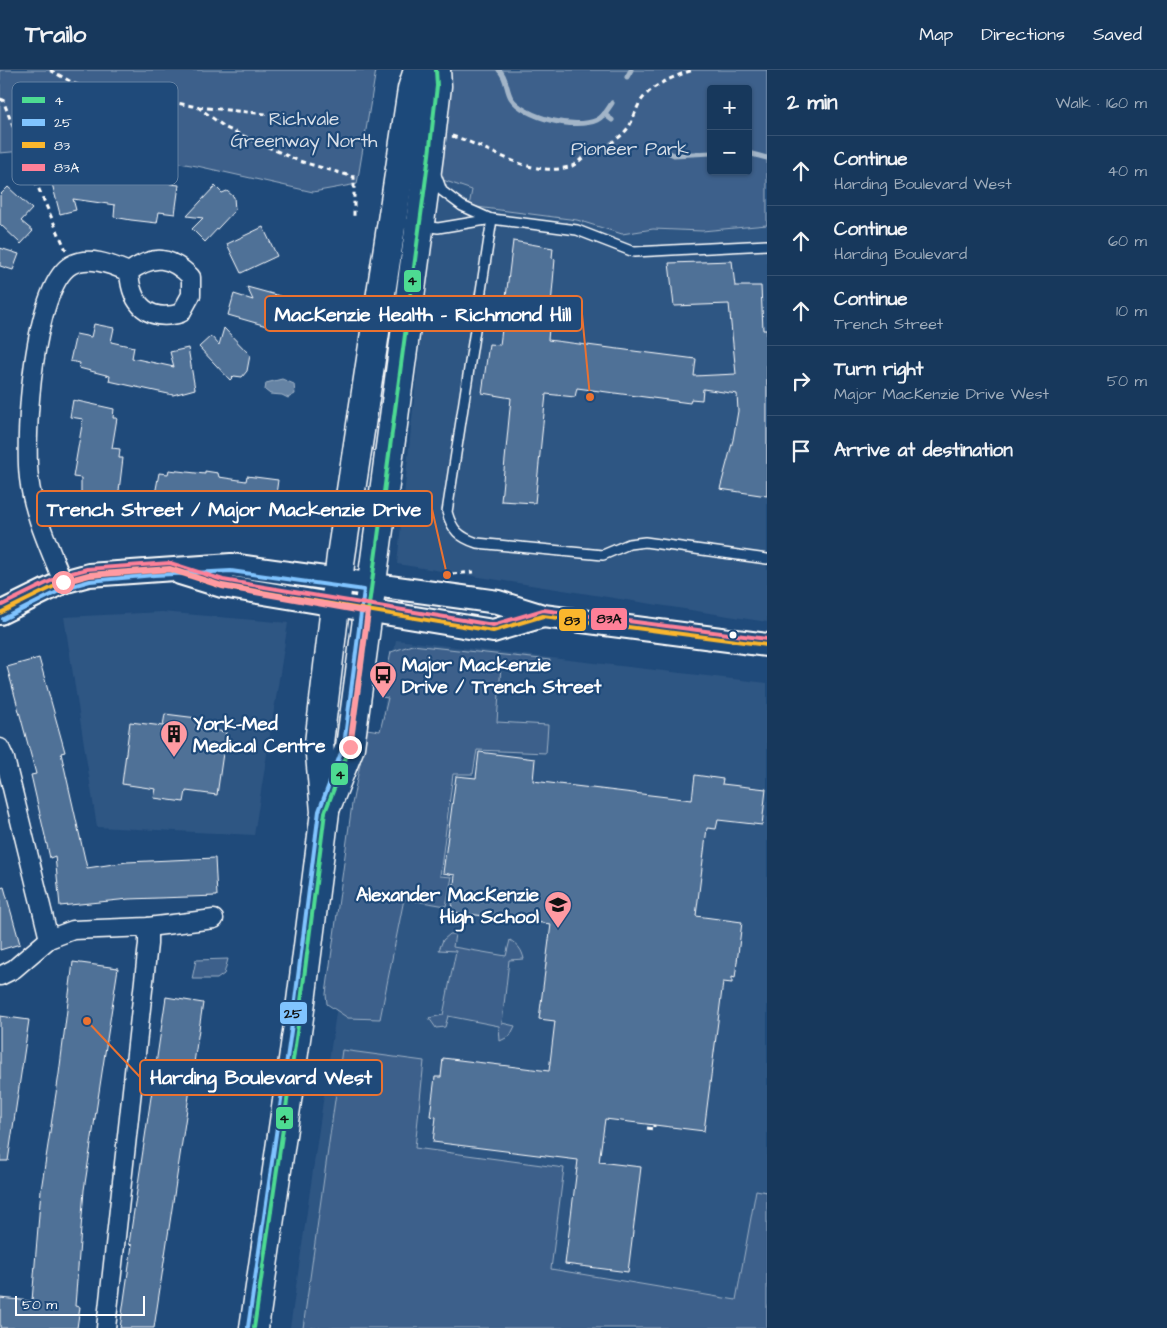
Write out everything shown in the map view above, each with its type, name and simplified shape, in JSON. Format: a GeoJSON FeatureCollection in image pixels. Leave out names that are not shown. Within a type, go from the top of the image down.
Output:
{"type":"FeatureCollection","features":[{"type":"Feature","properties":{"kind":"main road"},"geometry":{"type":"LineString","coordinates":[[325,812],[350,747],[368,612],[406,224],[412,90],[418,70]]}},
{"type":"Feature","properties":{"kind":"main road"},"geometry":{"type":"LineString","coordinates":[[254,1328],[298,1024],[325,812],[318,743],[337,591],[406,224],[429,155],[437,86],[436,70]]}},
{"type":"Feature","properties":{"kind":"street"},"geometry":{"type":"LineString","coordinates":[[63,582],[37,514],[29,480],[26,437],[38,338],[50,293],[61,272],[72,264],[83,260],[107,263],[129,272]]}},
{"type":"Feature","properties":{"kind":"street"},"geometry":{"type":"LineString","coordinates":[[0,613],[63,582],[89,575],[170,569],[222,586],[337,591],[371,585],[498,602],[543,616],[767,645]]}},
{"type":"Feature","properties":{"kind":"street"},"geometry":{"type":"LineString","coordinates":[[337,591],[368,612],[493,631],[543,616]]}},
{"type":"Feature","properties":{"kind":"street"},"geometry":{"type":"LineString","coordinates":[[0,748],[5,759],[49,939]]}},
{"type":"Feature","properties":{"kind":"street"},"geometry":{"type":"LineString","coordinates":[[0,976],[14,969],[49,939],[73,930],[148,927],[214,920]]}},
{"type":"Feature","properties":{"kind":"street"},"geometry":{"type":"LineString","coordinates":[[106,1328],[148,944],[148,927]]}},
{"type":"Feature","properties":{"kind":"lane"},"geometry":{"type":"LineString","coordinates":[[429,155],[442,191],[462,206],[492,219],[577,230],[634,252],[767,245]]}},
{"type":"Feature","properties":{"kind":"lane"},"geometry":{"type":"LineString","coordinates":[[406,224],[438,228],[492,219]]}},
{"type":"Feature","properties":{"kind":"lane"},"geometry":{"type":"LineString","coordinates":[[492,219],[447,512],[451,527],[458,535],[477,543],[603,555],[629,544],[645,542],[767,559]]}},
{"type":"Feature","properties":{"kind":"path"},"geometry":{"type":"LineString","coordinates":[[50,70],[71,82]]}},
{"type":"Feature","properties":{"kind":"path"},"geometry":{"type":"LineString","coordinates":[[449,136],[466,140],[490,153],[530,166],[552,168],[573,166],[581,158],[623,134],[630,126],[640,102],[655,86],[671,77],[693,70]]}},
{"type":"Feature","properties":{"kind":"path"},"geometry":{"type":"LineString","coordinates":[[0,99],[3,100],[12,124]]}},
{"type":"Feature","properties":{"kind":"path"},"geometry":{"type":"LineString","coordinates":[[178,103],[295,117]]}},
{"type":"Feature","properties":{"kind":"path"},"geometry":{"type":"LineString","coordinates":[[198,107],[226,128],[300,161],[354,177],[354,218]]}},
{"type":"Feature","properties":{"kind":"path"},"geometry":{"type":"LineString","coordinates":[[37,185],[72,264]]}},
{"type":"Feature","properties":{"kind":"path"},"geometry":{"type":"LineString","coordinates":[[447,575],[474,572]]}},
{"type":"Feature","properties":{"kind":"path"},"geometry":{"type":"LineString","coordinates":[[647,1128],[654,1129],[654,1125]]}},
{"type":"Feature","properties":{"kind":"shaded area"},"geometry":{"type":"Polygon","coordinates":[[[437,178],[500,200],[702,231],[767,225],[767,622],[397,564],[437,178]]]}},
{"type":"Feature","properties":{"kind":"shaded area"},"geometry":{"type":"Polygon","coordinates":[[[282,379],[294,384],[295,394],[288,398],[282,395],[270,394],[265,390],[266,383],[282,379]]]}},
{"type":"Feature","properties":{"kind":"shaded area"},"geometry":{"type":"Polygon","coordinates":[[[162,612],[288,623],[254,835],[97,827],[64,617],[162,612]]]}},
{"type":"Feature","properties":{"kind":"shaded area","name":"Alexander MacKenzie High School"},"geometry":{"type":"Polygon","coordinates":[[[396,640],[767,683],[767,1328],[290,1328],[366,807],[396,640]]]}},
{"type":"Feature","properties":{"kind":"green space","name":"Richvale Greenway North"},"geometry":{"type":"Polygon","coordinates":[[[0,70],[376,70],[357,184],[313,192],[178,163],[178,82],[12,82],[12,152],[0,153],[0,70]]]}},
{"type":"Feature","properties":{"kind":"green space","name":"Pioneer Park"},"geometry":{"type":"Polygon","coordinates":[[[447,70],[767,70],[767,225],[702,231],[653,229],[622,234],[577,220],[469,206],[472,190],[437,178],[447,70]]]}},
{"type":"Feature","properties":{"kind":"green space"},"geometry":{"type":"Polygon","coordinates":[[[412,645],[550,660],[548,671],[501,666],[497,722],[548,725],[546,753],[477,750],[473,774],[453,774],[440,876],[452,877],[446,906],[404,899],[380,1019],[348,1018],[327,1004],[326,994],[352,804],[367,729],[380,731],[388,698],[382,697],[391,652],[412,645]]]}},
{"type":"Feature","properties":{"kind":"green space"},"geometry":{"type":"Polygon","coordinates":[[[450,934],[455,934],[453,947],[506,956],[510,940],[521,950],[524,959],[509,960],[502,1023],[515,1026],[510,1036],[500,1041],[499,1026],[448,1016],[445,1027],[436,1028],[429,1018],[443,1015],[456,951],[439,950],[443,940],[450,934]]]}},
{"type":"Feature","properties":{"kind":"green space"},"geometry":{"type":"Polygon","coordinates":[[[228,959],[224,974],[217,979],[192,979],[196,960],[228,959]]]}},
{"type":"Feature","properties":{"kind":"green space"},"geometry":{"type":"Polygon","coordinates":[[[342,1050],[424,1061],[415,1148],[564,1168],[551,1269],[736,1300],[756,1190],[767,1192],[767,1328],[303,1328],[342,1050]]]}},
{"type":"Feature","properties":{"kind":"building"},"geometry":{"type":"Polygon","coordinates":[[[52,185],[179,185],[175,214],[159,212],[157,223],[114,217],[115,205],[73,199],[76,210],[60,214],[52,185]]]}},
{"type":"Feature","properties":{"kind":"building"},"geometry":{"type":"Polygon","coordinates":[[[215,186],[222,193],[227,191],[234,197],[235,210],[205,242],[192,229],[203,218],[187,216],[215,186]]]}},
{"type":"Feature","properties":{"kind":"building"},"geometry":{"type":"Polygon","coordinates":[[[8,187],[32,209],[21,221],[33,231],[21,244],[0,224],[0,195],[8,187]]]}},
{"type":"Feature","properties":{"kind":"building"},"geometry":{"type":"Polygon","coordinates":[[[263,227],[277,256],[241,273],[227,244],[263,227]]]}},
{"type":"Feature","properties":{"kind":"building"},"geometry":{"type":"Polygon","coordinates":[[[513,241],[553,248],[552,258],[555,259],[548,340],[696,359],[694,376],[736,374],[729,304],[674,306],[669,263],[732,261],[735,286],[761,286],[763,330],[767,330],[767,496],[720,489],[733,440],[738,411],[737,394],[703,389],[702,400],[691,399],[690,403],[577,388],[575,397],[546,394],[535,503],[501,501],[511,398],[482,393],[489,344],[500,345],[513,241]]]}},
{"type":"Feature","properties":{"kind":"building"},"geometry":{"type":"Polygon","coordinates":[[[0,248],[19,254],[13,270],[0,266],[0,248]]]}},
{"type":"Feature","properties":{"kind":"building"},"geometry":{"type":"Polygon","coordinates":[[[247,287],[280,296],[278,301],[282,310],[280,318],[270,327],[228,315],[234,294],[253,300],[247,287]]]}},
{"type":"Feature","properties":{"kind":"building"},"geometry":{"type":"Polygon","coordinates":[[[94,324],[114,328],[111,342],[134,347],[132,358],[174,367],[170,352],[188,348],[195,389],[173,395],[109,381],[110,376],[79,368],[80,363],[70,361],[76,334],[91,337],[94,324]]]}},
{"type":"Feature","properties":{"kind":"building"},"geometry":{"type":"Polygon","coordinates":[[[224,328],[250,355],[247,371],[242,377],[234,376],[230,380],[199,347],[211,336],[219,345],[224,328]]]}},
{"type":"Feature","properties":{"kind":"building"},"geometry":{"type":"Polygon","coordinates":[[[73,400],[114,409],[113,418],[117,418],[112,448],[120,449],[119,458],[123,458],[119,491],[133,503],[119,521],[94,520],[94,509],[91,509],[91,502],[81,502],[81,478],[73,477],[83,419],[70,417],[73,400]]]}},
{"type":"Feature","properties":{"kind":"building"},"geometry":{"type":"Polygon","coordinates":[[[169,470],[205,474],[205,471],[218,473],[219,477],[246,481],[247,476],[278,480],[274,509],[257,507],[255,519],[225,515],[224,520],[207,518],[208,509],[170,504],[169,518],[151,516],[159,473],[168,474],[169,470]]]}},
{"type":"Feature","properties":{"kind":"building"},"geometry":{"type":"Polygon","coordinates":[[[39,658],[65,752],[61,753],[87,868],[127,862],[215,858],[217,896],[129,899],[60,906],[55,856],[50,858],[31,775],[36,774],[7,667],[39,658]]]}},
{"type":"Feature","properties":{"kind":"building","name":"York-Med Medical Centre"},"geometry":{"type":"Polygon","coordinates":[[[165,714],[197,718],[196,728],[226,732],[217,795],[186,791],[184,802],[154,798],[156,789],[122,784],[130,722],[163,726],[165,714]]]}},
{"type":"Feature","properties":{"kind":"building"},"geometry":{"type":"Polygon","coordinates":[[[479,752],[535,759],[533,781],[692,800],[695,775],[723,779],[722,784],[766,789],[762,825],[718,820],[716,829],[707,828],[696,916],[742,922],[735,978],[732,977],[732,983],[723,982],[704,1131],[605,1119],[599,1162],[641,1167],[628,1272],[565,1264],[578,1160],[433,1142],[436,1117],[430,1116],[435,1077],[441,1077],[443,1058],[549,1071],[555,1021],[539,1019],[551,924],[451,912],[455,875],[443,873],[456,776],[476,778],[479,752]]]}},
{"type":"Feature","properties":{"kind":"building"},"geometry":{"type":"Polygon","coordinates":[[[4,887],[20,944],[0,950],[0,888],[4,887]]]}},
{"type":"Feature","properties":{"kind":"building"},"geometry":{"type":"Polygon","coordinates":[[[73,962],[118,968],[84,1190],[75,1306],[80,1307],[77,1328],[0,1328],[0,1298],[32,1301],[41,1190],[59,1074],[73,962]]]}},
{"type":"Feature","properties":{"kind":"building"},"geometry":{"type":"Polygon","coordinates":[[[166,997],[203,1003],[154,1328],[120,1328],[132,1245],[129,1244],[166,997]]]}},
{"type":"Feature","properties":{"kind":"building"},"geometry":{"type":"Polygon","coordinates":[[[0,1016],[29,1020],[8,1161],[0,1161],[0,1016]]]}},
{"type":"Feature","properties":{"kind":"waterway"},"geometry":{"type":"LineString","coordinates":[[499,70],[504,76],[511,98],[518,105],[527,111],[551,120],[576,124],[588,123],[602,117],[612,103]]}},
{"type":"Feature","properties":{"kind":"waterway"},"geometry":{"type":"LineString","coordinates":[[627,77],[631,70]]}},
{"type":"Feature","properties":{"kind":"waterway"},"geometry":{"type":"LineString","coordinates":[[604,114],[612,120]]}},
{"type":"Feature","properties":{"kind":"waterway"},"geometry":{"type":"LineString","coordinates":[[651,144],[674,155],[707,153]]}},
{"type":"Feature","properties":{"kind":"waterway"},"geometry":{"type":"LineString","coordinates":[[752,154],[767,158]]}},
{"type":"Feature","properties":{"kind":"transit line","name":"4"},"geometry":{"type":"LineString","coordinates":[[254,1328],[298,1025],[325,812],[350,747],[429,155],[437,86],[436,70]]}},
{"type":"Feature","properties":{"kind":"transit line","name":"83A"},"geometry":{"type":"LineString","coordinates":[[0,606],[61,576],[87,569],[170,563],[223,580],[493,625],[543,610],[767,639]]}},
{"type":"Feature","properties":{"kind":"transit line","name":"83"},"geometry":{"type":"LineString","coordinates":[[0,613],[63,582],[89,575],[170,569],[222,586],[493,631],[543,616],[767,645]]}},
{"type":"Feature","properties":{"kind":"transit line","name":"25"},"geometry":{"type":"LineString","coordinates":[[3,619],[65,588],[90,581],[154,575],[231,571],[364,590],[344,745],[319,811],[292,1024],[248,1327]]}},
{"type":"Feature","properties":{"kind":"place","name":"MacKenzie Health - Richmond Hill"},"geometry":{"type":"Point","coordinates":[590,397]}},
{"type":"Feature","properties":{"kind":"place","name":"Trench Street / Major Mackenzie Drive"},"geometry":{"type":"Point","coordinates":[447,575]}},
{"type":"Feature","properties":{"kind":"place","name":"Major Mackenzie Drive / Trench Street"},"geometry":{"type":"Point","coordinates":[383,699]}},
{"type":"Feature","properties":{"kind":"place","name":"York-Med Medical Centre"},"geometry":{"type":"Point","coordinates":[174,758]}},
{"type":"Feature","properties":{"kind":"place","name":"Alexander MacKenzie High School"},"geometry":{"type":"Point","coordinates":[558,929]}},
{"type":"Feature","properties":{"kind":"place","name":"Harding Boulevard West"},"geometry":{"type":"Point","coordinates":[87,1021]}},
{"type":"Feature","properties":{"kind":"route"},"geometry":{"type":"LineString","coordinates":[[63,582],[89,575],[170,569],[222,586],[335,604],[368,612],[350,747]]}}]}
